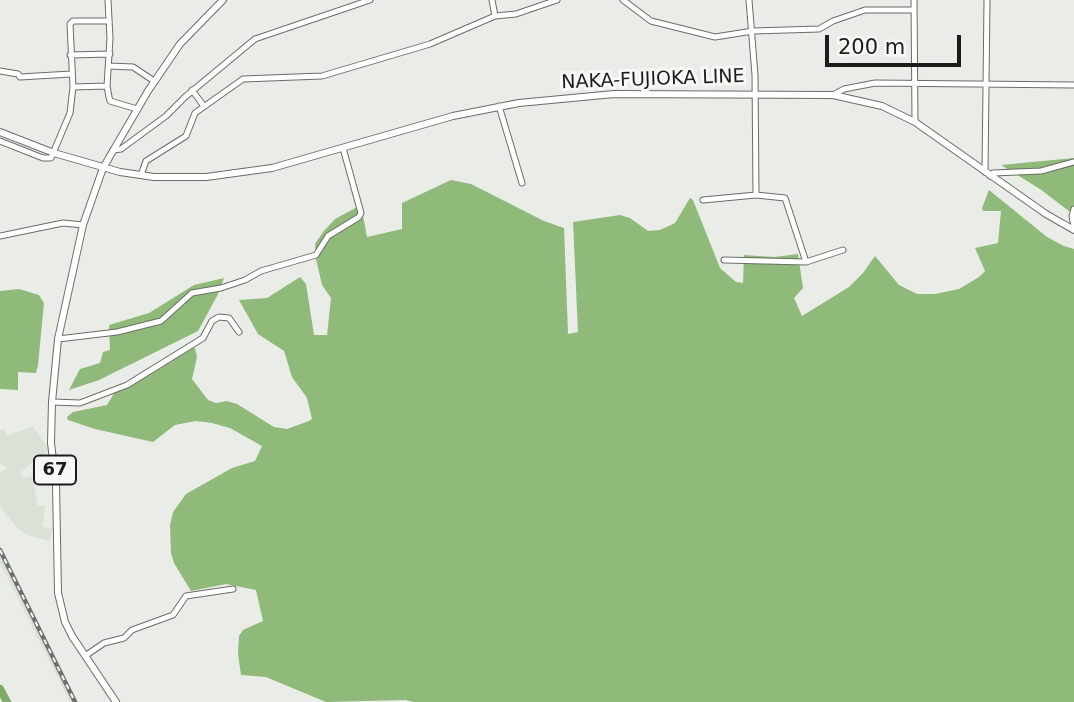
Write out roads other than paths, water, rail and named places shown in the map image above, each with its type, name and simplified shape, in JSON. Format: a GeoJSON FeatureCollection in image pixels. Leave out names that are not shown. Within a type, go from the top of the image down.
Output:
{"type":"FeatureCollection","features":[{"type":"Feature","properties":{"kind":"main road","name":"67"},"geometry":{"type":"LineString","coordinates":[[116,702],[65,622],[58,593],[56,484],[51,443],[58,339],[83,225],[103,168],[154,81],[185,37],[223,0]]}},
{"type":"Feature","properties":{"kind":"main road","name":"NAKA-FUJIOKA LINE"},"geometry":{"type":"LineString","coordinates":[[0,132],[103,168],[141,175],[188,178],[235,174],[272,167],[435,121],[499,106],[599,94],[833,95],[882,106],[915,122],[1046,214],[1074,228]]}},
{"type":"Feature","properties":{"kind":"street"},"geometry":{"type":"LineString","coordinates":[[108,0],[110,54],[107,86],[110,101],[137,109]]}},
{"type":"Feature","properties":{"kind":"street"},"geometry":{"type":"LineString","coordinates":[[113,150],[124,146],[166,116],[192,90],[256,39],[370,0]]}},
{"type":"Feature","properties":{"kind":"street"},"geometry":{"type":"LineString","coordinates":[[492,0],[495,16]]}},
{"type":"Feature","properties":{"kind":"street"},"geometry":{"type":"LineString","coordinates":[[141,175],[146,161],[186,136],[192,116],[203,105],[243,79],[323,76],[430,44],[495,16],[516,15],[557,0]]}},
{"type":"Feature","properties":{"kind":"street"},"geometry":{"type":"LineString","coordinates":[[623,0],[651,21],[715,37],[753,31],[819,29],[865,10],[914,10]]}},
{"type":"Feature","properties":{"kind":"street"},"geometry":{"type":"LineString","coordinates":[[749,0],[753,31],[756,195]]}},
{"type":"Feature","properties":{"kind":"street"},"geometry":{"type":"LineString","coordinates":[[865,10],[866,0]]}},
{"type":"Feature","properties":{"kind":"street"},"geometry":{"type":"LineString","coordinates":[[914,0],[915,122]]}},
{"type":"Feature","properties":{"kind":"street"},"geometry":{"type":"LineString","coordinates":[[987,0],[988,174],[1041,171],[1074,162]]}},
{"type":"Feature","properties":{"kind":"street"},"geometry":{"type":"LineString","coordinates":[[0,141],[47,159],[51,158],[69,120],[72,86],[69,30],[72,21],[109,22]]}},
{"type":"Feature","properties":{"kind":"street"},"geometry":{"type":"LineString","coordinates":[[70,55],[110,54]]}},
{"type":"Feature","properties":{"kind":"street"},"geometry":{"type":"LineString","coordinates":[[109,66],[133,67],[154,81]]}},
{"type":"Feature","properties":{"kind":"street"},"geometry":{"type":"LineString","coordinates":[[0,72],[18,74],[20,77],[71,74]]}},
{"type":"Feature","properties":{"kind":"street"},"geometry":{"type":"LineString","coordinates":[[833,95],[844,89],[870,84],[1074,85]]}},
{"type":"Feature","properties":{"kind":"street"},"geometry":{"type":"LineString","coordinates":[[72,86],[107,86]]}},
{"type":"Feature","properties":{"kind":"street"},"geometry":{"type":"LineString","coordinates":[[192,90],[203,105]]}},
{"type":"Feature","properties":{"kind":"street"},"geometry":{"type":"LineString","coordinates":[[499,106],[522,183]]}},
{"type":"Feature","properties":{"kind":"street"},"geometry":{"type":"LineString","coordinates":[[58,339],[117,332],[161,321],[192,293],[221,288],[261,271],[316,255],[328,236],[361,215],[343,148]]}},
{"type":"Feature","properties":{"kind":"street"},"geometry":{"type":"LineString","coordinates":[[703,200],[756,195],[785,198],[806,262]]}},
{"type":"Feature","properties":{"kind":"street"},"geometry":{"type":"LineString","coordinates":[[1073,212],[1074,228]]}},
{"type":"Feature","properties":{"kind":"street"},"geometry":{"type":"LineString","coordinates":[[0,236],[63,223],[83,225]]}},
{"type":"Feature","properties":{"kind":"street"},"geometry":{"type":"LineString","coordinates":[[724,260],[806,262],[843,250]]}},
{"type":"Feature","properties":{"kind":"street"},"geometry":{"type":"LineString","coordinates":[[52,402],[80,404],[127,385],[203,338],[212,321],[219,317],[229,318],[239,332]]}},
{"type":"Feature","properties":{"kind":"street"},"geometry":{"type":"LineString","coordinates":[[85,656],[104,643],[124,638],[132,629],[173,615],[187,596],[233,589]]}},
{"type":"Feature","properties":{"kind":"waterway"},"geometry":{"type":"LineString","coordinates":[[0,689],[7,702]]}},
{"type":"Feature","properties":{"kind":"railway"},"geometry":{"type":"LineString","coordinates":[[0,550],[75,702]]}}]}
